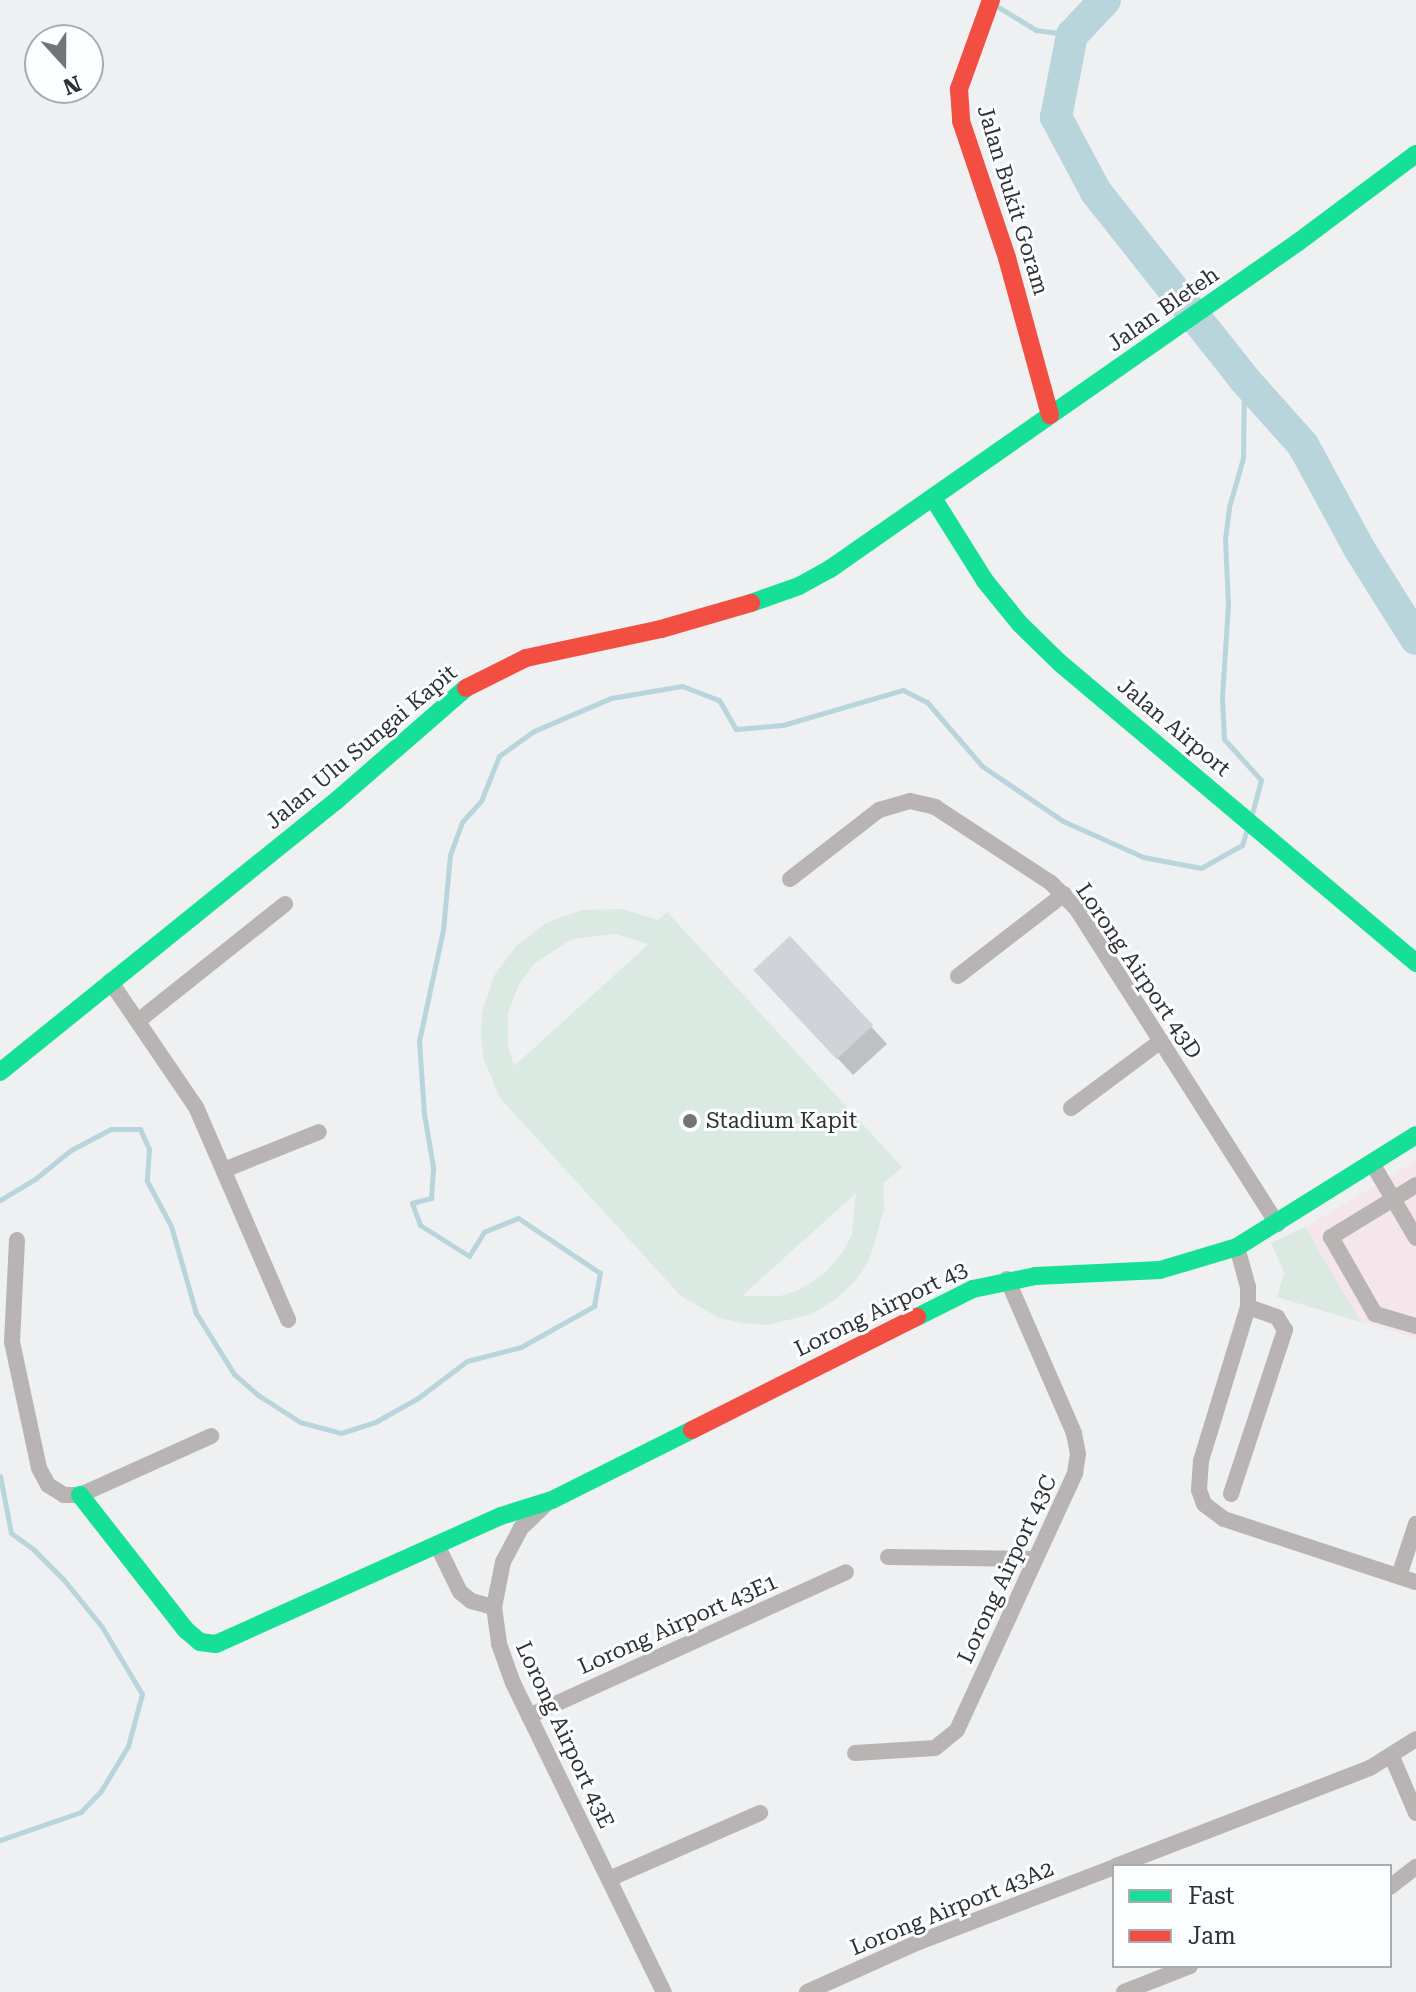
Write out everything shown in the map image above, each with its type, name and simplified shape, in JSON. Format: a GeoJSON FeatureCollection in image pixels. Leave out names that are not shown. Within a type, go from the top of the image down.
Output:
{"type":"FeatureCollection","features":[{"type":"Feature","properties":{"kind":"main road","name":"Jalan Bukit Goram"},"geometry":{"type":"LineString","coordinates":[[991,0],[959,89],[961,121],[1007,258],[1050,415]]}},
{"type":"Feature","properties":{"kind":"main road","name":"Jalan Bleteh"},"geometry":{"type":"LineString","coordinates":[[933,498],[1297,243],[1416,154]]}},
{"type":"Feature","properties":{"kind":"main road","name":"Jalan Airport"},"geometry":{"type":"LineString","coordinates":[[933,498],[985,581],[1020,624],[1060,663],[1416,963]]}},
{"type":"Feature","properties":{"kind":"main road","name":"Jalan Ulu Sungai Kapit"},"geometry":{"type":"LineString","coordinates":[[0,1072],[336,801],[423,721],[469,686],[545,652],[661,629],[799,586],[933,498]]}},
{"type":"Feature","properties":{"kind":"main road","name":"Lorong Airport 43"},"geometry":{"type":"LineString","coordinates":[[80,1495],[186,1630],[208,1644],[223,1641],[501,1516],[552,1500],[935,1305],[973,1289],[1007,1279],[1160,1270],[1237,1247],[1416,1135]]}},
{"type":"Feature","properties":{"kind":"street","name":"Lorong Airport 43D"},"geometry":{"type":"LineString","coordinates":[[790,879],[879,810],[910,801],[935,807],[1064,894],[1277,1224]]}},
{"type":"Feature","properties":{"kind":"street"},"geometry":{"type":"LineString","coordinates":[[958,976],[1064,894]]}},
{"type":"Feature","properties":{"kind":"street"},"geometry":{"type":"LineString","coordinates":[[138,1021],[285,904]]}},
{"type":"Feature","properties":{"kind":"street"},"geometry":{"type":"LineString","coordinates":[[110,981],[191,1097],[288,1320]]}},
{"type":"Feature","properties":{"kind":"street"},"geometry":{"type":"LineString","coordinates":[[1071,1108],[1161,1041]]}},
{"type":"Feature","properties":{"kind":"street"},"geometry":{"type":"LineString","coordinates":[[224,1170],[319,1132]]}},
{"type":"Feature","properties":{"kind":"street"},"geometry":{"type":"LineString","coordinates":[[1372,1163],[1416,1238]]}},
{"type":"Feature","properties":{"kind":"street"},"geometry":{"type":"LineString","coordinates":[[1416,1185],[1335,1232],[1331,1240],[1375,1314],[1416,1326]]}},
{"type":"Feature","properties":{"kind":"street"},"geometry":{"type":"LineString","coordinates":[[17,1240],[12,1342],[39,1468],[56,1492],[80,1495],[211,1436]]}},
{"type":"Feature","properties":{"kind":"street"},"geometry":{"type":"LineString","coordinates":[[1237,1247],[1248,1287],[1248,1307],[1201,1461],[1199,1490],[1204,1504],[1224,1519],[1416,1582]]}},
{"type":"Feature","properties":{"kind":"street","name":"Lorong Airport 43C"},"geometry":{"type":"LineString","coordinates":[[855,1753],[935,1748],[957,1730],[1075,1473],[1077,1444],[1007,1279]]}},
{"type":"Feature","properties":{"kind":"street"},"geometry":{"type":"LineString","coordinates":[[1231,1494],[1285,1330],[1277,1317],[1248,1307]]}},
{"type":"Feature","properties":{"kind":"street","name":"Lorong Airport 43E"},"geometry":{"type":"LineString","coordinates":[[552,1500],[536,1512],[511,1544],[497,1585],[494,1607],[505,1664],[664,1992]]}},
{"type":"Feature","properties":{"kind":"street"},"geometry":{"type":"LineString","coordinates":[[1399,1576],[1416,1524]]}},
{"type":"Feature","properties":{"kind":"street"},"geometry":{"type":"LineString","coordinates":[[437,1545],[460,1592],[471,1601],[494,1607]]}},
{"type":"Feature","properties":{"kind":"street"},"geometry":{"type":"LineString","coordinates":[[888,1557],[1035,1559]]}},
{"type":"Feature","properties":{"kind":"street","name":"Lorong Airport 43E1"},"geometry":{"type":"LineString","coordinates":[[529,1716],[846,1572]]}},
{"type":"Feature","properties":{"kind":"street","name":"Lorong Airport 43A2"},"geometry":{"type":"LineString","coordinates":[[1120,1864],[1392,1757],[1416,1739]]}},
{"type":"Feature","properties":{"kind":"street"},"geometry":{"type":"LineString","coordinates":[[1392,1757],[1416,1813]]}},
{"type":"Feature","properties":{"kind":"street"},"geometry":{"type":"LineString","coordinates":[[609,1879],[760,1813]]}},
{"type":"Feature","properties":{"kind":"street","name":"Lorong Airport 43A2"},"geometry":{"type":"LineString","coordinates":[[807,1992],[919,1942],[1112,1867]]}},
{"type":"Feature","properties":{"kind":"street"},"geometry":{"type":"LineString","coordinates":[[1392,1885],[1416,1867]]}},
{"type":"Feature","properties":{"kind":"street"},"geometry":{"type":"LineString","coordinates":[[1124,1992],[1185,1968]]}},
{"type":"Feature","properties":{"kind":"shaded area"},"geometry":{"type":"Polygon","coordinates":[[[622,909],[658,920],[667,912],[902,1167],[883,1184],[884,1209],[870,1258],[857,1279],[836,1299],[812,1314],[767,1325],[743,1323],[719,1318],[681,1296],[500,1098],[484,1060],[481,1036],[482,1013],[494,976],[516,946],[546,923],[582,910],[622,909]],[[615,934],[572,939],[535,963],[519,984],[508,1013],[508,1046],[514,1066],[649,944],[615,934]],[[856,1193],[742,1296],[780,1296],[799,1290],[824,1274],[843,1252],[852,1234],[856,1193]]]}},
{"type":"Feature","properties":{"kind":"shaded area"},"geometry":{"type":"Polygon","coordinates":[[[1416,1161],[1416,1338],[1361,1322],[1305,1227],[1416,1161]]]}},
{"type":"Feature","properties":{"kind":"shaded area"},"geometry":{"type":"Polygon","coordinates":[[[1305,1227],[1361,1322],[1277,1297],[1284,1273],[1271,1243],[1305,1227]]]}},
{"type":"Feature","properties":{"kind":"building"},"geometry":{"type":"Polygon","coordinates":[[[790,936],[873,1025],[837,1059],[753,970],[790,936]]]}},
{"type":"Feature","properties":{"kind":"waterway"},"geometry":{"type":"LineString","coordinates":[[1105,0],[1072,35],[1056,117],[1096,192],[1244,379],[1303,445],[1360,550],[1416,639]]}},
{"type":"Feature","properties":{"kind":"waterway"},"geometry":{"type":"LineString","coordinates":[[995,5],[1036,30],[1072,35]]}},
{"type":"Feature","properties":{"kind":"waterway"},"geometry":{"type":"LineString","coordinates":[[1244,379],[1243,458],[1229,507],[1225,539],[1228,604],[1222,697],[1224,739],[1261,780],[1251,817]]}},
{"type":"Feature","properties":{"kind":"waterway"},"geometry":{"type":"LineString","coordinates":[[0,1200],[35,1179],[71,1150],[111,1129],[140,1129],[149,1149],[147,1181],[171,1226],[196,1313],[234,1374],[258,1395],[300,1422],[341,1433],[377,1421],[418,1398],[467,1361],[521,1347],[594,1306],[600,1273],[518,1218],[484,1232],[469,1256],[420,1225],[412,1203],[431,1198],[433,1167],[424,1114],[419,1041],[443,930],[450,855],[462,822],[481,801],[499,756],[534,731],[611,698],[682,686],[719,700],[736,729],[783,725],[903,690],[927,702],[982,766],[1063,821],[1143,857],[1201,868],[1242,845],[1247,830]]}},
{"type":"Feature","properties":{"kind":"waterway"},"geometry":{"type":"LineString","coordinates":[[0,1476],[11,1533],[34,1550],[64,1580],[102,1627],[142,1694],[128,1746],[101,1791],[81,1812],[0,1840]]}},
{"type":"Feature","properties":{"kind":"traffic: fast"},"geometry":{"type":"LineString","coordinates":[[751,603],[799,586],[830,569],[1297,243],[1416,154]]}},
{"type":"Feature","properties":{"kind":"traffic: fast"},"geometry":{"type":"LineString","coordinates":[[933,498],[985,581],[1020,624],[1060,663],[1416,963]]}},
{"type":"Feature","properties":{"kind":"traffic: fast"},"geometry":{"type":"LineString","coordinates":[[0,1072],[336,801],[466,688]]}},
{"type":"Feature","properties":{"kind":"traffic: fast"},"geometry":{"type":"LineString","coordinates":[[917,1317],[973,1289],[1036,1276],[1160,1270],[1237,1247],[1416,1135]]}},
{"type":"Feature","properties":{"kind":"traffic: fast"},"geometry":{"type":"LineString","coordinates":[[80,1495],[186,1630],[200,1642],[216,1644],[501,1516],[552,1500],[692,1430]]}},
{"type":"Feature","properties":{"kind":"traffic: jam"},"geometry":{"type":"LineString","coordinates":[[991,0],[959,89],[961,121],[1007,258],[1050,415]]}},
{"type":"Feature","properties":{"kind":"traffic: jam"},"geometry":{"type":"LineString","coordinates":[[466,688],[526,658],[661,629],[751,603]]}},
{"type":"Feature","properties":{"kind":"traffic: jam"},"geometry":{"type":"LineString","coordinates":[[692,1430],[917,1317]]}},
{"type":"Feature","properties":{"kind":"place","name":"Stadium Kapit"},"geometry":{"type":"Point","coordinates":[690,1121]}}]}
